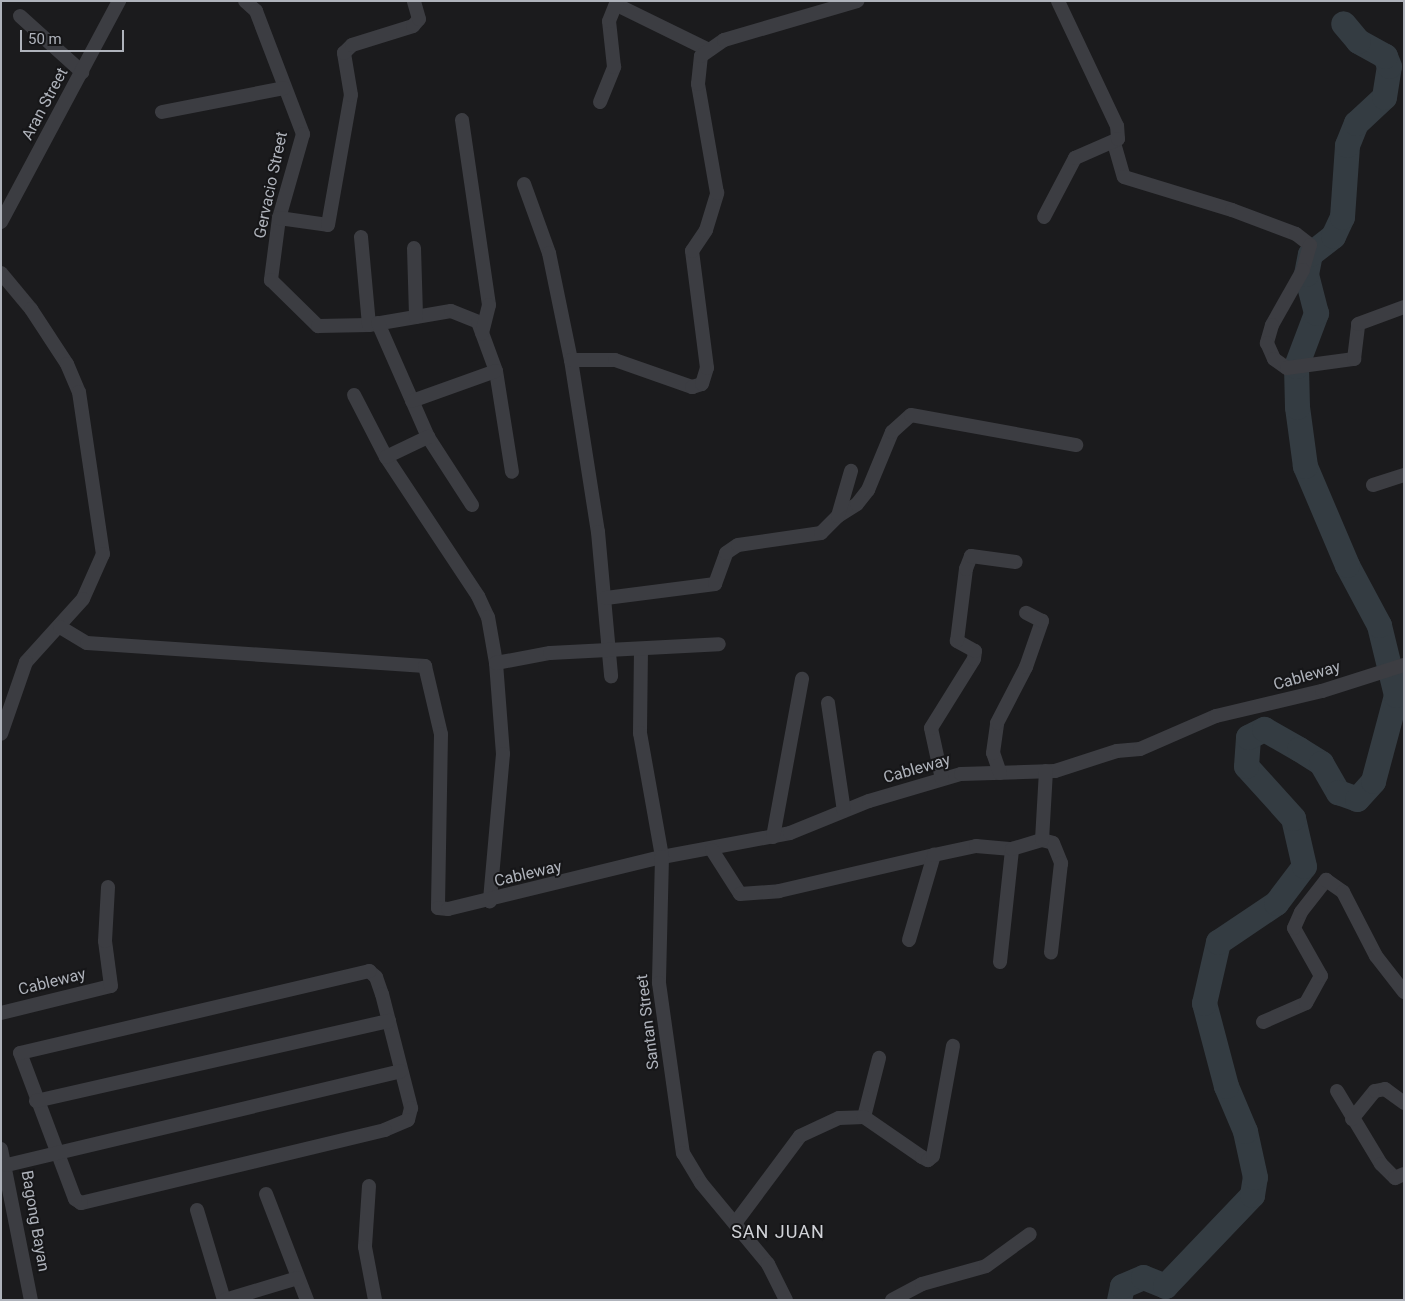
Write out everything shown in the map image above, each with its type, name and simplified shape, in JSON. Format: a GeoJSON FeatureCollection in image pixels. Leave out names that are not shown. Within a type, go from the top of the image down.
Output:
{"type":"FeatureCollection","features":[{"type":"Feature","properties":{"kind":"street","name":"Aran Street"},"geometry":{"type":"LineString","coordinates":[[1,222],[119,1]]}},
{"type":"Feature","properties":{"kind":"street","name":"Gervacio Street"},"geometry":{"type":"LineString","coordinates":[[245,1],[256,11],[303,134],[279,218],[271,280],[318,326],[373,324],[451,311],[478,322],[482,333]]}},
{"type":"Feature","properties":{"kind":"street"},"geometry":{"type":"LineString","coordinates":[[279,218],[328,225],[351,95],[344,53],[352,45],[413,26],[418,19],[414,1]]}},
{"type":"Feature","properties":{"kind":"street"},"geometry":{"type":"LineString","coordinates":[[571,360],[615,360],[692,387],[702,384],[706,377],[692,251],[706,230],[717,193],[698,84],[701,56],[724,40],[766,31],[857,1]]}},
{"type":"Feature","properties":{"kind":"street"},"geometry":{"type":"LineString","coordinates":[[1058,1],[1117,126],[1114,143],[1124,177],[1232,210],[1301,236],[1310,245],[1304,270],[1280,308],[1267,343],[1274,359],[1294,367],[1354,359],[1358,324],[1404,307]]}},
{"type":"Feature","properties":{"kind":"street"},"geometry":{"type":"LineString","coordinates":[[600,102],[614,67],[609,20],[616,3],[709,50]]}},
{"type":"Feature","properties":{"kind":"street"},"geometry":{"type":"LineString","coordinates":[[20,16],[82,72]]}},
{"type":"Feature","properties":{"kind":"street"},"geometry":{"type":"LineString","coordinates":[[162,112],[284,88]]}},
{"type":"Feature","properties":{"kind":"street"},"geometry":{"type":"LineString","coordinates":[[462,120],[489,305],[482,333],[496,371],[512,472]]}},
{"type":"Feature","properties":{"kind":"street"},"geometry":{"type":"LineString","coordinates":[[1044,217],[1075,158],[1114,143]]}},
{"type":"Feature","properties":{"kind":"street"},"geometry":{"type":"LineString","coordinates":[[524,184],[549,253],[571,360],[606,598],[611,650],[611,676]]}},
{"type":"Feature","properties":{"kind":"street"},"geometry":{"type":"LineString","coordinates":[[361,237],[373,324],[428,437],[472,505]]}},
{"type":"Feature","properties":{"kind":"street"},"geometry":{"type":"LineString","coordinates":[[414,248],[416,317]]}},
{"type":"Feature","properties":{"kind":"street"},"geometry":{"type":"LineString","coordinates":[[1,273],[67,364],[79,392],[87,432],[103,554],[83,599],[60,627],[26,662],[1,734]]}},
{"type":"Feature","properties":{"kind":"street"},"geometry":{"type":"LineString","coordinates":[[412,401],[496,371]]}},
{"type":"Feature","properties":{"kind":"street"},"geometry":{"type":"LineString","coordinates":[[354,395],[386,457],[478,596],[496,663],[503,754],[490,901]]}},
{"type":"Feature","properties":{"kind":"street"},"geometry":{"type":"LineString","coordinates":[[606,598],[715,584],[726,554],[738,544],[821,533],[838,516],[863,497],[883,461],[892,432],[911,415],[1076,445]]}},
{"type":"Feature","properties":{"kind":"street"},"geometry":{"type":"LineString","coordinates":[[386,457],[428,437]]}},
{"type":"Feature","properties":{"kind":"street"},"geometry":{"type":"LineString","coordinates":[[838,516],[851,471]]}},
{"type":"Feature","properties":{"kind":"street"},"geometry":{"type":"LineString","coordinates":[[1373,485],[1404,475]]}},
{"type":"Feature","properties":{"kind":"street"},"geometry":{"type":"LineString","coordinates":[[942,779],[931,728],[974,659],[974,651],[957,641],[966,569],[971,556],[1016,562]]}},
{"type":"Feature","properties":{"kind":"street"},"geometry":{"type":"LineString","coordinates":[[1000,773],[994,753],[997,723],[1026,667],[1042,622],[1026,612]]}},
{"type":"Feature","properties":{"kind":"street","name":"Cableway"},"geometry":{"type":"LineString","coordinates":[[60,627],[87,643],[425,666],[441,734],[438,908],[458,909],[662,857],[712,850],[773,837],[844,811],[942,779],[1000,773],[1046,771],[1117,751],[1140,749],[1216,716],[1322,691],[1404,666]]}},
{"type":"Feature","properties":{"kind":"street"},"geometry":{"type":"LineString","coordinates":[[496,663],[611,650],[720,644]]}},
{"type":"Feature","properties":{"kind":"street","name":"Santan Street"},"geometry":{"type":"LineString","coordinates":[[641,649],[640,734],[662,857],[659,983],[683,1153],[701,1183],[736,1222],[768,1264],[786,1300]]}},
{"type":"Feature","properties":{"kind":"street"},"geometry":{"type":"LineString","coordinates":[[773,837],[802,679]]}},
{"type":"Feature","properties":{"kind":"street"},"geometry":{"type":"LineString","coordinates":[[828,703],[837,786],[844,811]]}},
{"type":"Feature","properties":{"kind":"street"},"geometry":{"type":"LineString","coordinates":[[1042,840],[1046,771]]}},
{"type":"Feature","properties":{"kind":"street"},"geometry":{"type":"LineString","coordinates":[[712,850],[740,894],[779,891],[976,846],[1012,848],[1042,840],[1053,843],[1061,863],[1051,952]]}},
{"type":"Feature","properties":{"kind":"street"},"geometry":{"type":"LineString","coordinates":[[1000,962],[1012,848]]}},
{"type":"Feature","properties":{"kind":"street"},"geometry":{"type":"LineString","coordinates":[[909,940],[934,855]]}},
{"type":"Feature","properties":{"kind":"street"},"geometry":{"type":"LineString","coordinates":[[1263,1022],[1306,1003],[1321,976],[1294,928],[1301,912],[1326,880],[1343,892],[1376,956],[1404,992]]}},
{"type":"Feature","properties":{"kind":"street","name":"Cableway"},"geometry":{"type":"LineString","coordinates":[[1,1012],[111,986],[105,941],[108,886]]}},
{"type":"Feature","properties":{"kind":"street"},"geometry":{"type":"LineString","coordinates":[[373,972],[389,1021],[411,1116],[398,1126],[81,1203],[75,1199],[20,1058],[24,1050],[344,976],[373,972]]}},
{"type":"Feature","properties":{"kind":"street"},"geometry":{"type":"LineString","coordinates":[[36,1101],[389,1021]]}},
{"type":"Feature","properties":{"kind":"street"},"geometry":{"type":"LineString","coordinates":[[736,1222],[800,1136],[839,1118],[864,1117],[922,1157],[928,1160],[933,1156],[953,1046]]}},
{"type":"Feature","properties":{"kind":"street"},"geometry":{"type":"LineString","coordinates":[[864,1117],[879,1058]]}},
{"type":"Feature","properties":{"kind":"street"},"geometry":{"type":"LineString","coordinates":[[7,1165],[401,1071]]}},
{"type":"Feature","properties":{"kind":"street"},"geometry":{"type":"LineString","coordinates":[[1352,1119],[1375,1091],[1385,1089],[1404,1103]]}},
{"type":"Feature","properties":{"kind":"street"},"geometry":{"type":"LineString","coordinates":[[1337,1091],[1352,1119],[1389,1173],[1395,1178],[1404,1174]]}},
{"type":"Feature","properties":{"kind":"street","name":"Bagong Bayan"},"geometry":{"type":"LineString","coordinates":[[1,1149],[7,1165],[31,1300]]}},
{"type":"Feature","properties":{"kind":"street"},"geometry":{"type":"LineString","coordinates":[[369,1186],[365,1247],[375,1300]]}},
{"type":"Feature","properties":{"kind":"street"},"geometry":{"type":"LineString","coordinates":[[266,1194],[307,1300]]}},
{"type":"Feature","properties":{"kind":"street"},"geometry":{"type":"LineString","coordinates":[[197,1210],[224,1300],[298,1278]]}},
{"type":"Feature","properties":{"kind":"street"},"geometry":{"type":"LineString","coordinates":[[892,1300],[922,1284],[986,1266],[1030,1234]]}},
{"type":"Feature","properties":{"kind":"waterway"},"geometry":{"type":"LineString","coordinates":[[1119,1300],[1122,1286],[1143,1277],[1165,1286],[1252,1195],[1255,1177],[1245,1131],[1226,1086],[1204,1003],[1218,942],[1276,903],[1304,866],[1293,818],[1246,766],[1248,737],[1264,729],[1321,763],[1338,792],[1357,799],[1373,781],[1396,695],[1379,625],[1347,565],[1305,466],[1297,407],[1296,366],[1316,313],[1306,274],[1310,254],[1333,236],[1342,217],[1347,145],[1356,123],[1384,97],[1389,66],[1385,56],[1358,41],[1343,23]]}},
{"type":"Feature","properties":{"kind":"district","name":"SAN JUAN"},"geometry":{"type":"Point","coordinates":[778,1232]}}]}
